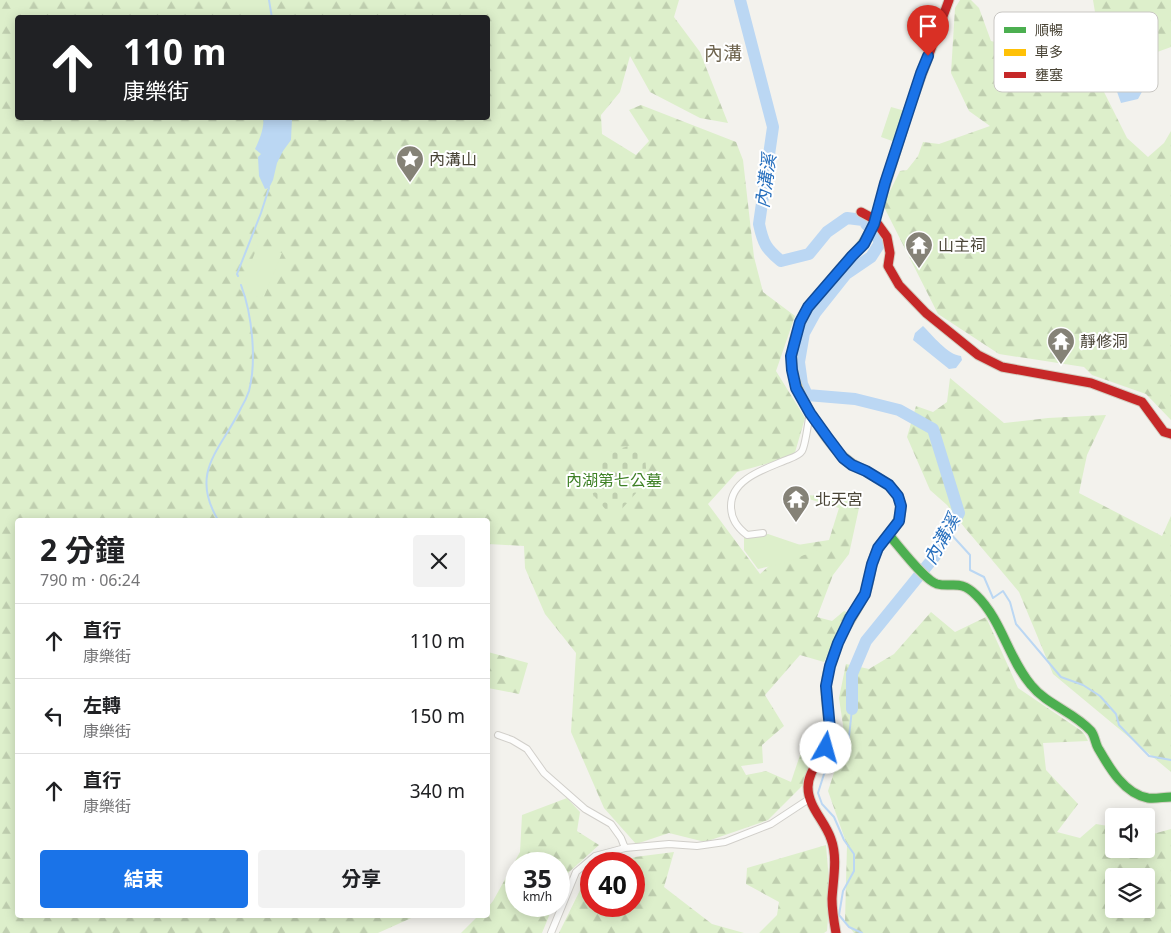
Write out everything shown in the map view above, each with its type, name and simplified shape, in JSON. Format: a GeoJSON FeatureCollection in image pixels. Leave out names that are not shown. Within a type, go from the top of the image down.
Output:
{"type":"FeatureCollection","features":[{"type":"Feature","properties":{"kind":"street"},"geometry":{"type":"LineString","coordinates":[[836,933],[832,919],[833,842],[809,799],[807,784],[826,748],[830,729],[826,686],[830,666],[850,618],[865,594],[878,548],[899,521],[901,506],[898,496],[889,485],[843,458],[810,413],[796,388],[791,356],[796,335],[808,307],[864,244],[874,222],[921,73],[949,0]]}},
{"type":"Feature","properties":{"kind":"street"},"geometry":{"type":"LineString","coordinates":[[861,212],[874,222],[887,237],[890,253],[888,266],[899,285],[926,313],[978,355],[1002,367],[1091,383],[1142,402],[1164,432],[1171,434]]}},
{"type":"Feature","properties":{"kind":"street"},"geometry":{"type":"LineString","coordinates":[[763,533],[747,535],[737,527],[731,511],[731,498],[735,489],[751,476],[796,456],[802,450],[810,413]]}},
{"type":"Feature","properties":{"kind":"street"},"geometry":{"type":"LineString","coordinates":[[889,536],[925,577],[937,584],[960,584],[968,587],[980,599],[999,628],[1020,671],[1031,686],[1040,695],[1085,724],[1094,734],[1096,744],[1120,781],[1130,791],[1142,797],[1171,797]]}},
{"type":"Feature","properties":{"kind":"street"},"geometry":{"type":"LineString","coordinates":[[498,735],[512,740],[527,749],[544,774],[585,809],[611,824],[621,838],[625,848]]}},
{"type":"Feature","properties":{"kind":"street"},"geometry":{"type":"LineString","coordinates":[[551,933],[576,872],[595,856],[625,848],[669,844],[697,846],[725,842],[771,824],[809,799]]}},
{"type":"Feature","properties":{"kind":"green space"},"geometry":{"type":"Polygon","coordinates":[[[0,0],[679,0],[674,17],[700,52],[728,123],[700,118],[650,92],[630,56],[620,92],[601,115],[602,134],[636,155],[649,141],[629,110],[641,105],[736,142],[743,160],[754,257],[763,292],[795,316],[776,371],[805,418],[794,456],[737,472],[708,504],[760,574],[791,546],[829,540],[839,508],[792,494],[848,498],[859,508],[849,554],[833,575],[817,617],[832,621],[844,611],[849,613],[824,662],[800,655],[765,695],[784,726],[762,745],[763,763],[741,766],[746,775],[766,771],[791,782],[800,755],[817,754],[803,785],[768,820],[705,842],[669,833],[636,844],[604,808],[571,732],[576,653],[545,614],[525,568],[524,546],[490,544],[490,518],[15,518],[15,918],[411,918],[378,933],[0,933],[0,0]]]}},
{"type":"Feature","properties":{"kind":"green space"},"geometry":{"type":"Polygon","coordinates":[[[243,0],[263,0],[271,15],[242,15],[243,0]]]}},
{"type":"Feature","properties":{"kind":"green space"},"geometry":{"type":"Polygon","coordinates":[[[960,0],[971,0],[979,8],[991,41],[994,42],[994,92],[1104,92],[1127,138],[1148,157],[1164,143],[1171,131],[1171,420],[1146,394],[1092,375],[1084,367],[999,354],[938,314],[883,205],[900,171],[907,170],[918,156],[923,142],[939,144],[990,126],[969,111],[951,73],[955,8],[960,0]]]}},
{"type":"Feature","properties":{"kind":"green space"},"geometry":{"type":"Polygon","coordinates":[[[1093,0],[1171,0],[1171,47],[1158,52],[1158,12],[1095,12],[1093,0]]]}},
{"type":"Feature","properties":{"kind":"green space"},"geometry":{"type":"Polygon","coordinates":[[[891,107],[905,111],[895,142],[881,137],[891,107]]]}},
{"type":"Feature","properties":{"kind":"green space"},"geometry":{"type":"Polygon","coordinates":[[[258,245],[282,253],[263,299],[240,290],[258,245]]]}},
{"type":"Feature","properties":{"kind":"green space"},"geometry":{"type":"Polygon","coordinates":[[[950,378],[1004,423],[1048,418],[1106,415],[1087,455],[1079,493],[1162,536],[1171,516],[1171,772],[1053,674],[1019,592],[947,505],[930,490],[907,437],[916,406],[933,412],[947,402],[950,378]]]}},
{"type":"Feature","properties":{"kind":"green space","name":"內湖第七公墓"},"geometry":{"type":"Polygon","coordinates":[[[632,445],[645,455],[647,481],[619,512],[606,510],[580,479],[609,452],[632,445]]]}},
{"type":"Feature","properties":{"kind":"green space"},"geometry":{"type":"Polygon","coordinates":[[[768,534],[821,552],[804,555],[789,562],[758,569],[744,550],[744,538],[768,534]]]}},
{"type":"Feature","properties":{"kind":"green space"},"geometry":{"type":"Polygon","coordinates":[[[931,612],[955,632],[986,617],[1018,688],[1083,732],[1088,741],[1043,743],[1046,770],[1078,804],[1057,832],[1080,838],[1096,824],[1105,826],[1105,858],[1155,858],[1155,833],[1171,829],[1171,933],[854,933],[845,921],[847,845],[828,791],[845,739],[839,698],[846,664],[869,669],[894,654],[931,612]]]}},
{"type":"Feature","properties":{"kind":"green space"},"geometry":{"type":"Polygon","coordinates":[[[490,653],[528,663],[519,694],[490,688],[490,653]]]}},
{"type":"Feature","properties":{"kind":"green space"},"geometry":{"type":"Polygon","coordinates":[[[567,798],[580,812],[577,831],[599,845],[591,852],[580,852],[580,862],[570,871],[570,852],[520,852],[522,815],[567,798]]]}},
{"type":"Feature","properties":{"kind":"green space"},"geometry":{"type":"Polygon","coordinates":[[[826,845],[830,893],[827,931],[824,933],[759,933],[777,915],[779,902],[746,884],[747,868],[826,845]]]}},
{"type":"Feature","properties":{"kind":"green space"},"geometry":{"type":"Polygon","coordinates":[[[674,852],[664,887],[712,924],[744,933],[559,933],[567,917],[570,917],[570,911],[580,890],[580,917],[645,917],[645,856],[674,852]]]}},
{"type":"Feature","properties":{"kind":"green space"},"geometry":{"type":"Polygon","coordinates":[[[505,879],[505,917],[549,917],[542,933],[461,933],[476,918],[490,918],[490,905],[505,879]]]}},
{"type":"Feature","properties":{"kind":"water"},"geometry":{"type":"Polygon","coordinates":[[[1117,92],[1142,92],[1138,99],[1121,103],[1117,92]]]}},
{"type":"Feature","properties":{"kind":"water"},"geometry":{"type":"Polygon","coordinates":[[[292,120],[291,140],[277,163],[269,188],[265,189],[259,176],[258,157],[261,154],[255,149],[260,138],[263,121],[292,120]]]}},
{"type":"Feature","properties":{"kind":"water"},"geometry":{"type":"Polygon","coordinates":[[[923,326],[951,352],[961,356],[962,360],[956,368],[949,369],[913,340],[915,333],[923,326]]]}},
{"type":"Feature","properties":{"kind":"waterway"},"geometry":{"type":"LineString","coordinates":[[269,0],[272,15]]}},
{"type":"Feature","properties":{"kind":"waterway","name":"內溝溪"},"geometry":{"type":"LineString","coordinates":[[740,0],[773,127],[759,224],[766,245],[781,261],[809,254],[827,232],[847,218],[863,220]]}},
{"type":"Feature","properties":{"kind":"waterway"},"geometry":{"type":"LineString","coordinates":[[238,276],[237,274],[269,188]]}},
{"type":"Feature","properties":{"kind":"waterway","name":"內溝溪"},"geometry":{"type":"LineString","coordinates":[[852,709],[852,674],[866,641],[935,556],[959,513],[933,429],[899,410],[855,399],[807,395],[802,384],[799,362],[804,333],[815,313],[846,274],[871,257],[880,243],[876,234],[866,224]]}},
{"type":"Feature","properties":{"kind":"waterway"},"geometry":{"type":"LineString","coordinates":[[217,518],[210,503],[207,474],[217,449],[249,391],[253,365],[248,309],[241,285]]}},
{"type":"Feature","properties":{"kind":"waterway"},"geometry":{"type":"LineString","coordinates":[[949,532],[970,555],[970,570],[984,577],[993,598],[1003,591],[1010,602],[1016,624],[1061,677],[1083,685],[1100,696],[1116,714],[1119,725],[1149,756],[1171,760]]}},
{"type":"Feature","properties":{"kind":"waterway","name":"內溝溪"},"geometry":{"type":"LineString","coordinates":[[852,709],[848,746],[824,774],[818,793],[822,804],[834,817],[844,840],[854,854],[854,871],[843,891],[839,915],[849,927],[862,933]]}},
{"type":"Feature","properties":{"kind":"traffic: fast"},"geometry":{"type":"LineString","coordinates":[[808,308],[860,247],[871,229],[909,109]]}},
{"type":"Feature","properties":{"kind":"traffic: fast"},"geometry":{"type":"LineString","coordinates":[[889,535],[919,570],[932,581],[942,585],[965,587],[976,595],[999,627],[1016,663],[1031,685],[1037,692],[1084,724],[1091,731],[1097,746],[1118,779],[1139,795],[1148,798],[1171,797]]}},
{"type":"Feature","properties":{"kind":"traffic: slow"},"geometry":{"type":"LineString","coordinates":[[808,308],[794,340],[792,354],[795,382],[801,395],[808,410],[836,450],[857,467],[889,485],[899,499],[901,508],[898,520],[875,556],[868,586],[863,597],[840,638]]}},
{"type":"Feature","properties":{"kind":"traffic: jam"},"geometry":{"type":"LineString","coordinates":[[909,109],[949,0]]}},
{"type":"Feature","properties":{"kind":"traffic: jam"},"geometry":{"type":"LineString","coordinates":[[861,212],[874,219],[887,237],[890,253],[888,266],[899,285],[926,313],[978,355],[1002,367],[1091,383],[1142,402],[1164,432],[1171,434]]}},
{"type":"Feature","properties":{"kind":"traffic: jam"},"geometry":{"type":"LineString","coordinates":[[836,933],[832,903],[835,861],[833,846],[828,832],[811,801],[808,787],[810,775],[825,748],[828,736],[827,679],[832,658],[840,638]]}},
{"type":"Feature","properties":{"kind":"place","name":"內溝山"},"geometry":{"type":"Point","coordinates":[410,183]}},
{"type":"Feature","properties":{"kind":"place","name":"山主祠"},"geometry":{"type":"Point","coordinates":[919,269]}},
{"type":"Feature","properties":{"kind":"place","name":"靜修洞"},"geometry":{"type":"Point","coordinates":[1061,365]}},
{"type":"Feature","properties":{"kind":"place","name":"北天宮"},"geometry":{"type":"Point","coordinates":[796,523]}},
{"type":"Feature","properties":{"kind":"district","name":"內溝"},"geometry":{"type":"Point","coordinates":[723,53]}},
{"type":"Feature","properties":{"kind":"route"},"geometry":{"type":"LineString","coordinates":[[826,748],[830,729],[826,686],[830,666],[850,618],[865,594],[878,548],[899,521],[901,506],[898,496],[889,485],[852,465],[843,458],[828,438],[810,413],[796,388],[791,356],[800,322],[808,307],[864,244],[874,224],[885,183],[928,56]]}}]}
